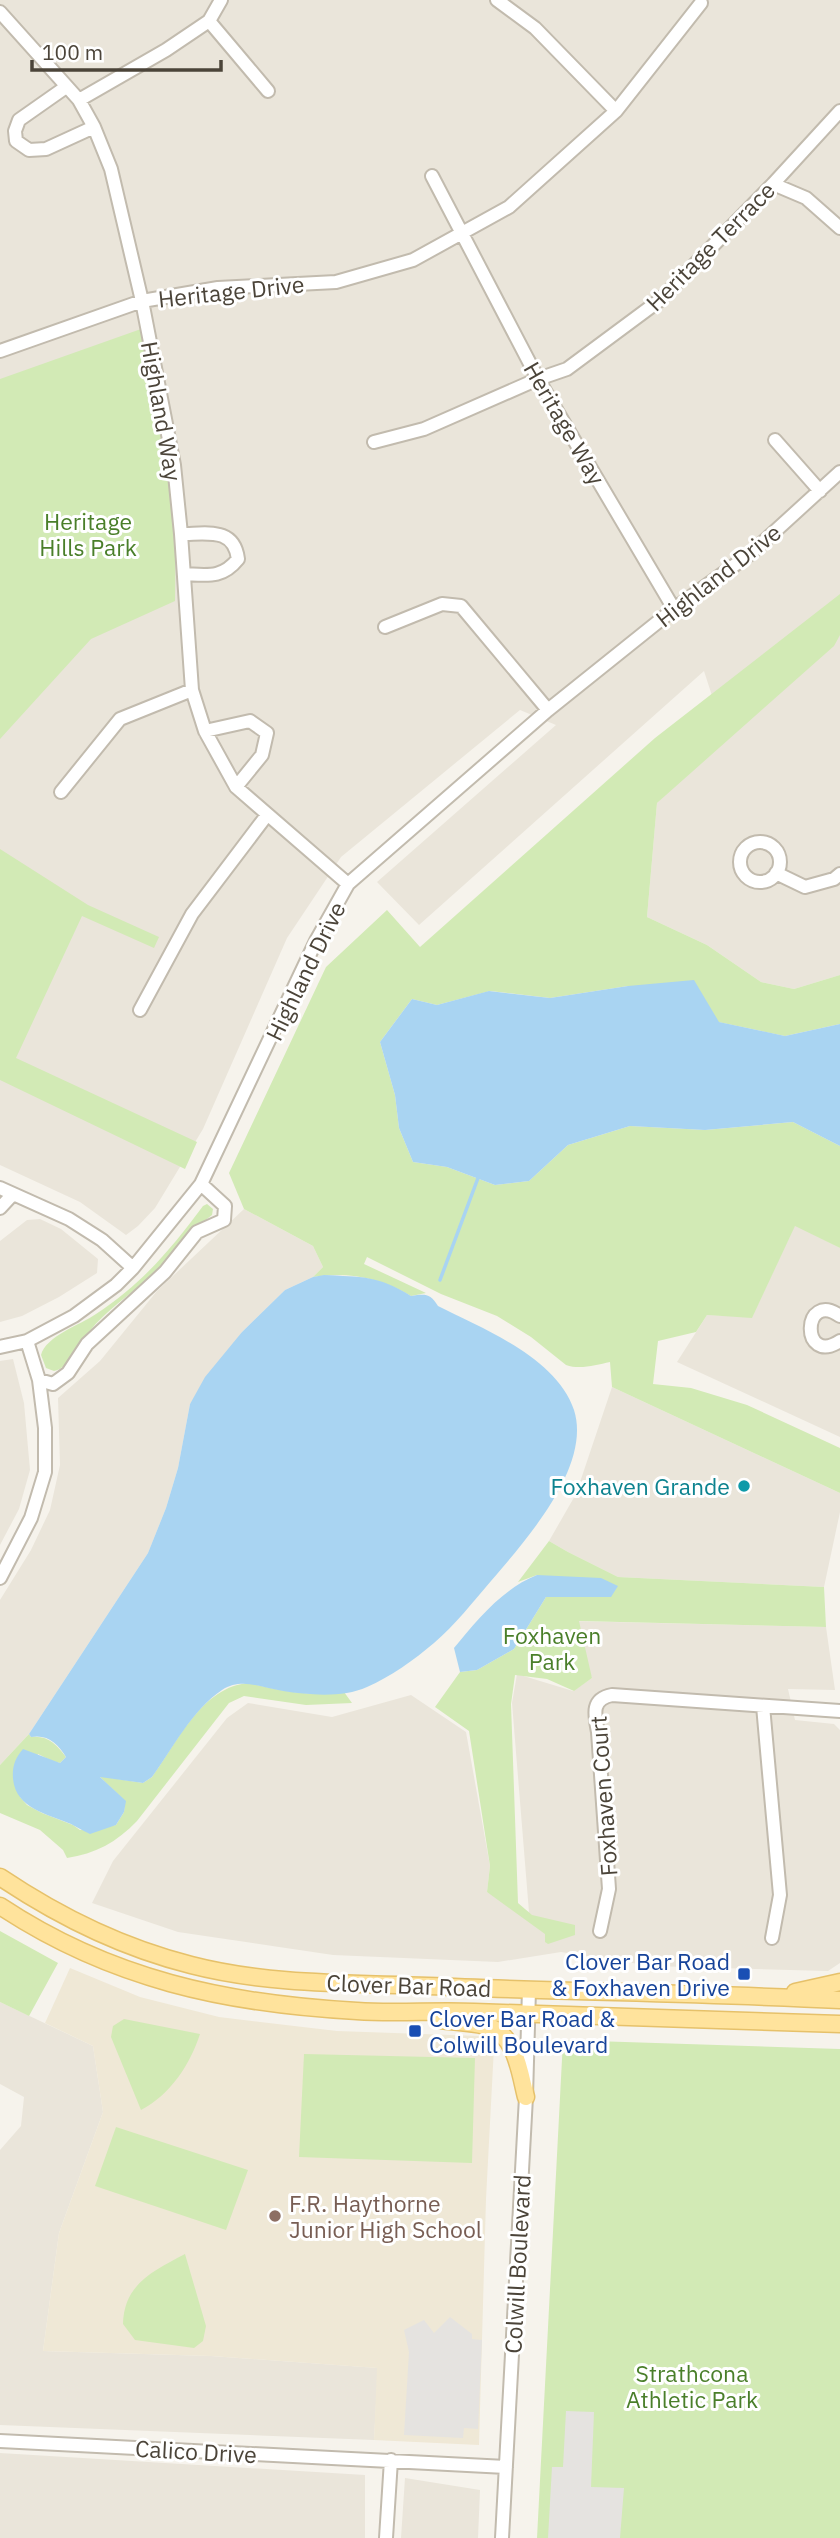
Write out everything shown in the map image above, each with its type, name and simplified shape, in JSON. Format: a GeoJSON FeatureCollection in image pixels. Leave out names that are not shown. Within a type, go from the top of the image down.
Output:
{"type":"FeatureCollection","features":[{"type":"Feature","properties":{"kind":"main road","name":"Clover Bar Road"},"geometry":{"type":"LineString","coordinates":[[0,1877],[29,1897],[76,1922],[127,1944],[191,1965],[261,1978],[840,2000]]}},
{"type":"Feature","properties":{"kind":"main road","name":"Clover Bar Road"},"geometry":{"type":"LineString","coordinates":[[0,1906],[57,1940],[128,1971],[181,1987],[261,2003],[389,2012],[469,2011],[840,2024]]}},
{"type":"Feature","properties":{"kind":"main road"},"geometry":{"type":"LineString","coordinates":[[777,1997],[840,1982]]}},
{"type":"Feature","properties":{"kind":"main road"},"geometry":{"type":"LineString","coordinates":[[389,2012],[491,2027],[503,2035],[516,2056],[526,2097]]}},
{"type":"Feature","properties":{"kind":"street"},"geometry":{"type":"LineString","coordinates":[[79,100],[166,50],[209,21],[220,0]]}},
{"type":"Feature","properties":{"kind":"street"},"geometry":{"type":"LineString","coordinates":[[497,0],[535,28],[616,111]]}},
{"type":"Feature","properties":{"kind":"street","name":"Heritage Drive"},"geometry":{"type":"LineString","coordinates":[[0,351],[142,301],[218,288],[335,282],[413,260],[509,207],[616,111],[701,4]]}},
{"type":"Feature","properties":{"kind":"street","name":"Highland Way"},"geometry":{"type":"LineString","coordinates":[[0,12],[79,100],[94,127],[111,169],[142,301],[174,465],[191,690],[205,731],[236,787],[348,884]]}},
{"type":"Feature","properties":{"kind":"street"},"geometry":{"type":"LineString","coordinates":[[209,21],[268,91]]}},
{"type":"Feature","properties":{"kind":"street"},"geometry":{"type":"LineString","coordinates":[[66,87],[19,120],[15,131],[16,141],[29,150],[46,149],[94,127]]}},
{"type":"Feature","properties":{"kind":"street","name":"Heritage Terrace"},"geometry":{"type":"LineString","coordinates":[[374,442],[425,429],[567,369],[660,300],[840,111]]}},
{"type":"Feature","properties":{"kind":"street"},"geometry":{"type":"LineString","coordinates":[[432,176],[461,233]]}},
{"type":"Feature","properties":{"kind":"street"},"geometry":{"type":"LineString","coordinates":[[773,184],[806,198],[840,228]]}},
{"type":"Feature","properties":{"kind":"street","name":"Heritage Way"},"geometry":{"type":"LineString","coordinates":[[461,233],[538,379],[674,610]]}},
{"type":"Feature","properties":{"kind":"street"},"geometry":{"type":"LineString","coordinates":[[775,440],[820,491]]}},
{"type":"Feature","properties":{"kind":"street","name":"Highland Drive"},"geometry":{"type":"LineString","coordinates":[[0,1347],[27,1341],[74,1316],[116,1285],[201,1184],[316,941],[348,884],[548,709],[750,554],[840,472]]}},
{"type":"Feature","properties":{"kind":"street"},"geometry":{"type":"LineString","coordinates":[[181,534],[220,535],[232,539],[238,559],[230,569],[221,574],[184,574]]}},
{"type":"Feature","properties":{"kind":"street"},"geometry":{"type":"LineString","coordinates":[[385,627],[442,604],[461,607],[548,709]]}},
{"type":"Feature","properties":{"kind":"street"},"geometry":{"type":"LineString","coordinates":[[61,792],[120,719],[191,690]]}},
{"type":"Feature","properties":{"kind":"street"},"geometry":{"type":"LineString","coordinates":[[205,731],[250,721],[267,733],[262,755],[236,787]]}},
{"type":"Feature","properties":{"kind":"street"},"geometry":{"type":"LineString","coordinates":[[140,1010],[192,914],[267,815]]}},
{"type":"Feature","properties":{"kind":"street"},"geometry":{"type":"LineString","coordinates":[[776,873],[805,887],[834,879],[840,874]]}},
{"type":"Feature","properties":{"kind":"street"},"geometry":{"type":"LineString","coordinates":[[39,1380],[53,1384],[68,1373],[87,1344],[165,1272],[197,1232],[224,1220],[225,1206],[201,1184]]}},
{"type":"Feature","properties":{"kind":"street"},"geometry":{"type":"LineString","coordinates":[[0,1188],[69,1219],[102,1240],[133,1268]]}},
{"type":"Feature","properties":{"kind":"street"},"geometry":{"type":"LineString","coordinates":[[0,1208],[13,1194]]}},
{"type":"Feature","properties":{"kind":"street"},"geometry":{"type":"LineString","coordinates":[[840,1316],[834,1312],[823,1311],[813,1317],[810,1329],[814,1340],[824,1346],[840,1341]]}},
{"type":"Feature","properties":{"kind":"street"},"geometry":{"type":"LineString","coordinates":[[0,1578],[31,1518],[46,1472],[45,1428],[39,1380],[27,1341]]}},
{"type":"Feature","properties":{"kind":"street","name":"Foxhaven Court"},"geometry":{"type":"LineString","coordinates":[[600,1931],[609,1889],[598,1732],[594,1712],[597,1702],[612,1695],[840,1711]]}},
{"type":"Feature","properties":{"kind":"street"},"geometry":{"type":"LineString","coordinates":[[763,1706],[780,1895],[772,1938]]}},
{"type":"Feature","properties":{"kind":"street","name":"Colwill Boulevard"},"geometry":{"type":"LineString","coordinates":[[502,2538],[526,2097],[528,1989]]}},
{"type":"Feature","properties":{"kind":"street","name":"Calico Drive"},"geometry":{"type":"LineString","coordinates":[[0,2441],[506,2467]]}},
{"type":"Feature","properties":{"kind":"street"},"geometry":{"type":"LineString","coordinates":[[386,2538],[391,2460]]}},
{"type":"Feature","properties":{"kind":"shaded area"},"geometry":{"type":"Polygon","coordinates":[[[0,0],[840,0],[840,975],[794,989],[761,982],[707,945],[647,917],[657,803],[724,733],[704,671],[419,925],[377,882],[556,725],[520,710],[341,857],[287,938],[203,1129],[155,1208],[138,1226],[126,1235],[80,1202],[0,1165],[0,0]]]}},
{"type":"Feature","properties":{"kind":"shaded area"},"geometry":{"type":"Polygon","coordinates":[[[244,1209],[313,1246],[323,1267],[313,1277],[285,1290],[242,1332],[190,1404],[178,1468],[148,1553],[29,1734],[0,1765],[0,1600],[31,1550],[50,1510],[60,1465],[58,1398],[100,1361],[157,1291],[244,1209]]]}},
{"type":"Feature","properties":{"kind":"shaded area"},"geometry":{"type":"Polygon","coordinates":[[[40,1219],[61,1229],[98,1259],[97,1273],[22,1316],[0,1322],[0,1241],[27,1220],[40,1219]]]}},
{"type":"Feature","properties":{"kind":"shaded area"},"geometry":{"type":"Polygon","coordinates":[[[795,1225],[840,1248],[840,1437],[677,1362],[707,1315],[752,1317],[795,1225]]]}},
{"type":"Feature","properties":{"kind":"shaded area"},"geometry":{"type":"Polygon","coordinates":[[[13,1359],[24,1403],[30,1470],[19,1509],[0,1545],[0,1361],[13,1359]]]}},
{"type":"Feature","properties":{"kind":"shaded area"},"geometry":{"type":"Polygon","coordinates":[[[612,1387],[840,1493],[840,1512],[824,1587],[618,1577],[549,1541],[576,1494],[612,1387]]]}},
{"type":"Feature","properties":{"kind":"shaded area"},"geometry":{"type":"Polygon","coordinates":[[[568,1621],[826,1627],[835,1690],[788,1689],[795,1720],[834,1724],[840,1730],[840,1963],[828,1971],[652,1966],[561,1952],[498,1962],[333,1955],[178,1932],[92,1903],[113,1861],[227,1718],[248,1703],[332,1717],[411,1695],[466,1732],[490,1866],[487,1892],[529,1912],[512,1703],[517,1674],[573,1691],[592,1678],[568,1621]]]}},
{"type":"Feature","properties":{"kind":"shaded area","name":"F.R. Haythorne Junior High School"},"geometry":{"type":"Polygon","coordinates":[[[70,1968],[140,1997],[219,2017],[337,2031],[479,2036],[494,2047],[486,2199],[479,2445],[374,2440],[377,2368],[211,2356],[43,2351],[59,2233],[103,2112],[93,2046],[45,2023],[70,1968]]]}},
{"type":"Feature","properties":{"kind":"shaded area"},"geometry":{"type":"Polygon","coordinates":[[[0,2002],[93,2046],[103,2112],[59,2233],[43,2351],[211,2356],[378,2368],[374,2440],[0,2425],[0,2150],[21,2126],[24,2097],[0,2084],[0,2002]]]}},
{"type":"Feature","properties":{"kind":"shaded area"},"geometry":{"type":"Polygon","coordinates":[[[450,2317],[472,2334],[472,2339],[482,2340],[478,2429],[464,2428],[463,2438],[404,2435],[409,2352],[404,2330],[424,2320],[434,2333],[450,2317]]]}},
{"type":"Feature","properties":{"kind":"shaded area"},"geometry":{"type":"Polygon","coordinates":[[[566,2411],[594,2412],[591,2487],[624,2488],[620,2538],[548,2538],[552,2467],[563,2467],[566,2411]]]}},
{"type":"Feature","properties":{"kind":"shaded area"},"geometry":{"type":"Polygon","coordinates":[[[0,2453],[365,2475],[365,2538],[0,2538],[0,2453]]]}},
{"type":"Feature","properties":{"kind":"shaded area"},"geometry":{"type":"Polygon","coordinates":[[[405,2478],[480,2490],[478,2538],[401,2538],[405,2478]]]}},
{"type":"Feature","properties":{"kind":"green space","name":"Heritage Hills Park"},"geometry":{"type":"Polygon","coordinates":[[[141,329],[168,448],[176,522],[175,601],[91,639],[0,739],[0,379],[141,329]]]}},
{"type":"Feature","properties":{"kind":"green space"},"geometry":{"type":"Polygon","coordinates":[[[840,594],[840,635],[834,646],[657,803],[647,917],[707,945],[761,982],[794,989],[840,975],[840,1024],[785,1036],[718,1022],[628,986],[550,998],[490,991],[437,1005],[412,999],[380,1042],[395,1095],[399,1128],[413,1162],[447,1167],[495,1185],[529,1181],[568,1145],[630,1126],[705,1130],[793,1122],[840,1146],[840,1248],[795,1226],[752,1318],[707,1315],[696,1332],[658,1341],[653,1384],[691,1388],[747,1405],[840,1448],[840,1493],[612,1387],[610,1362],[582,1367],[566,1365],[531,1337],[497,1316],[441,1294],[367,1257],[364,1264],[426,1293],[411,1296],[376,1280],[351,1276],[313,1277],[323,1267],[313,1246],[244,1209],[229,1173],[326,967],[387,910],[420,947],[655,738],[840,594]]]}},
{"type":"Feature","properties":{"kind":"green space"},"geometry":{"type":"Polygon","coordinates":[[[0,849],[88,905],[159,937],[154,948],[82,916],[16,1058],[197,1142],[185,1169],[0,1080],[0,849]]]}},
{"type":"Feature","properties":{"kind":"green space"},"geometry":{"type":"Polygon","coordinates":[[[207,1204],[213,1209],[212,1215],[187,1237],[150,1277],[96,1324],[64,1366],[54,1371],[46,1368],[41,1355],[49,1342],[96,1314],[127,1291],[155,1265],[207,1204]]]}},
{"type":"Feature","properties":{"kind":"green space","name":"Foxhaven Park"},"geometry":{"type":"Polygon","coordinates":[[[549,1541],[618,1577],[824,1587],[826,1627],[579,1621],[592,1678],[574,1691],[547,1679],[515,1675],[511,1704],[518,1903],[532,1915],[575,1925],[575,1935],[548,1944],[545,1942],[545,1934],[487,1892],[490,1866],[469,1731],[435,1707],[460,1672],[477,1670],[514,1649],[546,1597],[537,1575],[518,1582],[549,1541]]]}},
{"type":"Feature","properties":{"kind":"green space"},"geometry":{"type":"Polygon","coordinates":[[[249,1683],[296,1692],[344,1692],[352,1703],[306,1705],[244,1696],[229,1703],[137,1821],[113,1841],[87,1853],[67,1858],[63,1850],[40,1830],[0,1813],[0,1765],[29,1734],[31,1737],[52,1742],[66,1757],[60,1763],[38,1754],[20,1797],[27,1805],[80,1830],[116,1825],[124,1812],[125,1801],[99,1776],[143,1783],[152,1777],[181,1733],[204,1705],[232,1687],[249,1683]]]}},
{"type":"Feature","properties":{"kind":"green space"},"geometry":{"type":"Polygon","coordinates":[[[0,1931],[58,1963],[29,2016],[0,2002],[0,1931]]]}},
{"type":"Feature","properties":{"kind":"green space"},"geometry":{"type":"Polygon","coordinates":[[[124,2019],[200,2034],[191,2057],[178,2078],[161,2096],[141,2110],[111,2037],[113,2026],[124,2019]]]}},
{"type":"Feature","properties":{"kind":"green space","name":"Strathcona Athletic Park"},"geometry":{"type":"Polygon","coordinates":[[[563,2040],[840,2049],[840,2538],[537,2538],[563,2040]]]}},
{"type":"Feature","properties":{"kind":"green space"},"geometry":{"type":"Polygon","coordinates":[[[304,2054],[475,2058],[472,2163],[299,2157],[304,2054]]]}},
{"type":"Feature","properties":{"kind":"green space"},"geometry":{"type":"Polygon","coordinates":[[[116,2127],[248,2170],[226,2230],[95,2186],[116,2127]]]}},
{"type":"Feature","properties":{"kind":"green space"},"geometry":{"type":"Polygon","coordinates":[[[185,2254],[206,2326],[203,2341],[194,2348],[135,2340],[123,2324],[129,2299],[142,2280],[185,2254]]]}},
{"type":"Feature","properties":{"kind":"water"},"geometry":{"type":"Polygon","coordinates":[[[694,980],[719,1022],[785,1036],[840,1024],[840,1146],[793,1122],[705,1130],[630,1126],[568,1145],[529,1181],[495,1185],[447,1167],[413,1162],[399,1128],[395,1095],[380,1042],[412,999],[437,1005],[489,991],[550,998],[628,986],[694,980]]]}},
{"type":"Feature","properties":{"kind":"water"},"geometry":{"type":"Polygon","coordinates":[[[324,1275],[369,1278],[389,1284],[411,1296],[430,1297],[438,1306],[497,1335],[536,1360],[565,1392],[574,1410],[577,1432],[565,1479],[537,1524],[457,1621],[410,1662],[393,1673],[367,1687],[337,1694],[275,1690],[252,1684],[230,1686],[201,1708],[152,1777],[143,1783],[100,1777],[126,1801],[124,1812],[116,1825],[90,1834],[34,1809],[15,1789],[15,1763],[23,1749],[60,1763],[66,1757],[52,1741],[43,1737],[31,1737],[29,1734],[148,1553],[178,1468],[190,1404],[205,1377],[242,1332],[285,1290],[324,1275]]]}},
{"type":"Feature","properties":{"kind":"water"},"geometry":{"type":"Polygon","coordinates":[[[537,1575],[601,1578],[618,1586],[611,1597],[546,1597],[514,1649],[477,1670],[460,1672],[454,1648],[501,1597],[537,1575]]]}},
{"type":"Feature","properties":{"kind":"waterway"},"geometry":{"type":"LineString","coordinates":[[440,1280],[478,1178]]}},
{"type":"Feature","properties":{"kind":"place","name":"Foxhaven Grande"},"geometry":{"type":"Point","coordinates":[744,1486]}},
{"type":"Feature","properties":{"kind":"place","name":"Clover Bar Road & Foxhaven Drive"},"geometry":{"type":"Point","coordinates":[744,1974]}},
{"type":"Feature","properties":{"kind":"place","name":"Clover Bar Road & Colwill Boulevard"},"geometry":{"type":"Point","coordinates":[415,2031]}},
{"type":"Feature","properties":{"kind":"place","name":"F.R. Haythorne Junior High School"},"geometry":{"type":"Point","coordinates":[275,2216]}}]}
